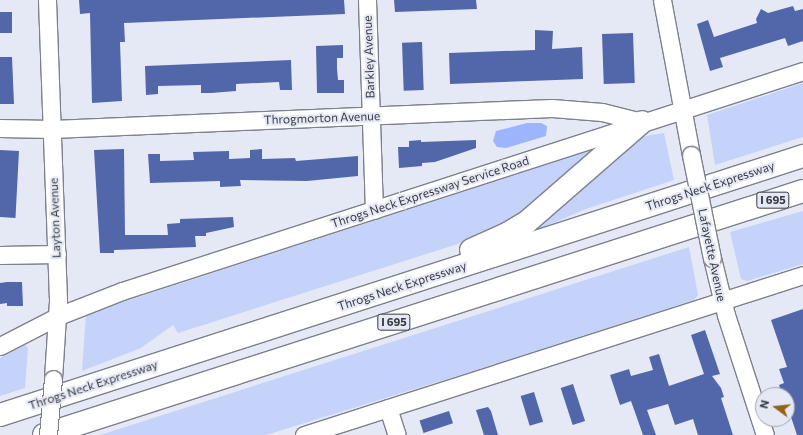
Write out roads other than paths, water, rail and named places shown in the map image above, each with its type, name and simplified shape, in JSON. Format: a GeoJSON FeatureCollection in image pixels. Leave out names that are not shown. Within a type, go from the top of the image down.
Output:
{"type":"FeatureCollection","features":[{"type":"Feature","properties":{"kind":"highway"},"geometry":{"type":"LineString","coordinates":[[357,300],[518,228],[642,122]]}},
{"type":"Feature","properties":{"kind":"highway","name":"Throgs Neck Expressway"},"geometry":{"type":"LineString","coordinates":[[0,415],[803,156]]}},
{"type":"Feature","properties":{"kind":"highway","name":"I 695"},"geometry":{"type":"LineString","coordinates":[[44,435],[803,190]]}},
{"type":"Feature","properties":{"kind":"street","name":"Layton Avenue"},"geometry":{"type":"LineString","coordinates":[[47,0],[58,316],[48,435]]}},
{"type":"Feature","properties":{"kind":"street","name":"Barkley Avenue"},"geometry":{"type":"LineString","coordinates":[[367,0],[374,210]]}},
{"type":"Feature","properties":{"kind":"street","name":"Lafayette Avenue"},"geometry":{"type":"LineString","coordinates":[[662,0],[681,109],[722,301],[765,435]]}},
{"type":"Feature","properties":{"kind":"street","name":"Throgs Neck Expressway Service Road"},"geometry":{"type":"LineString","coordinates":[[0,346],[58,316],[128,289],[681,109],[803,71]]}},
{"type":"Feature","properties":{"kind":"street","name":"Throgmorton Avenue"},"geometry":{"type":"LineString","coordinates":[[0,128],[52,129],[564,108],[602,112],[642,122]]}},
{"type":"Feature","properties":{"kind":"street"},"geometry":{"type":"LineString","coordinates":[[0,256],[57,254]]}},
{"type":"Feature","properties":{"kind":"street"},"geometry":{"type":"LineString","coordinates":[[304,435],[803,275]]}},
{"type":"Feature","properties":{"kind":"street"},"geometry":{"type":"LineString","coordinates":[[388,408],[397,435]]}}]}
